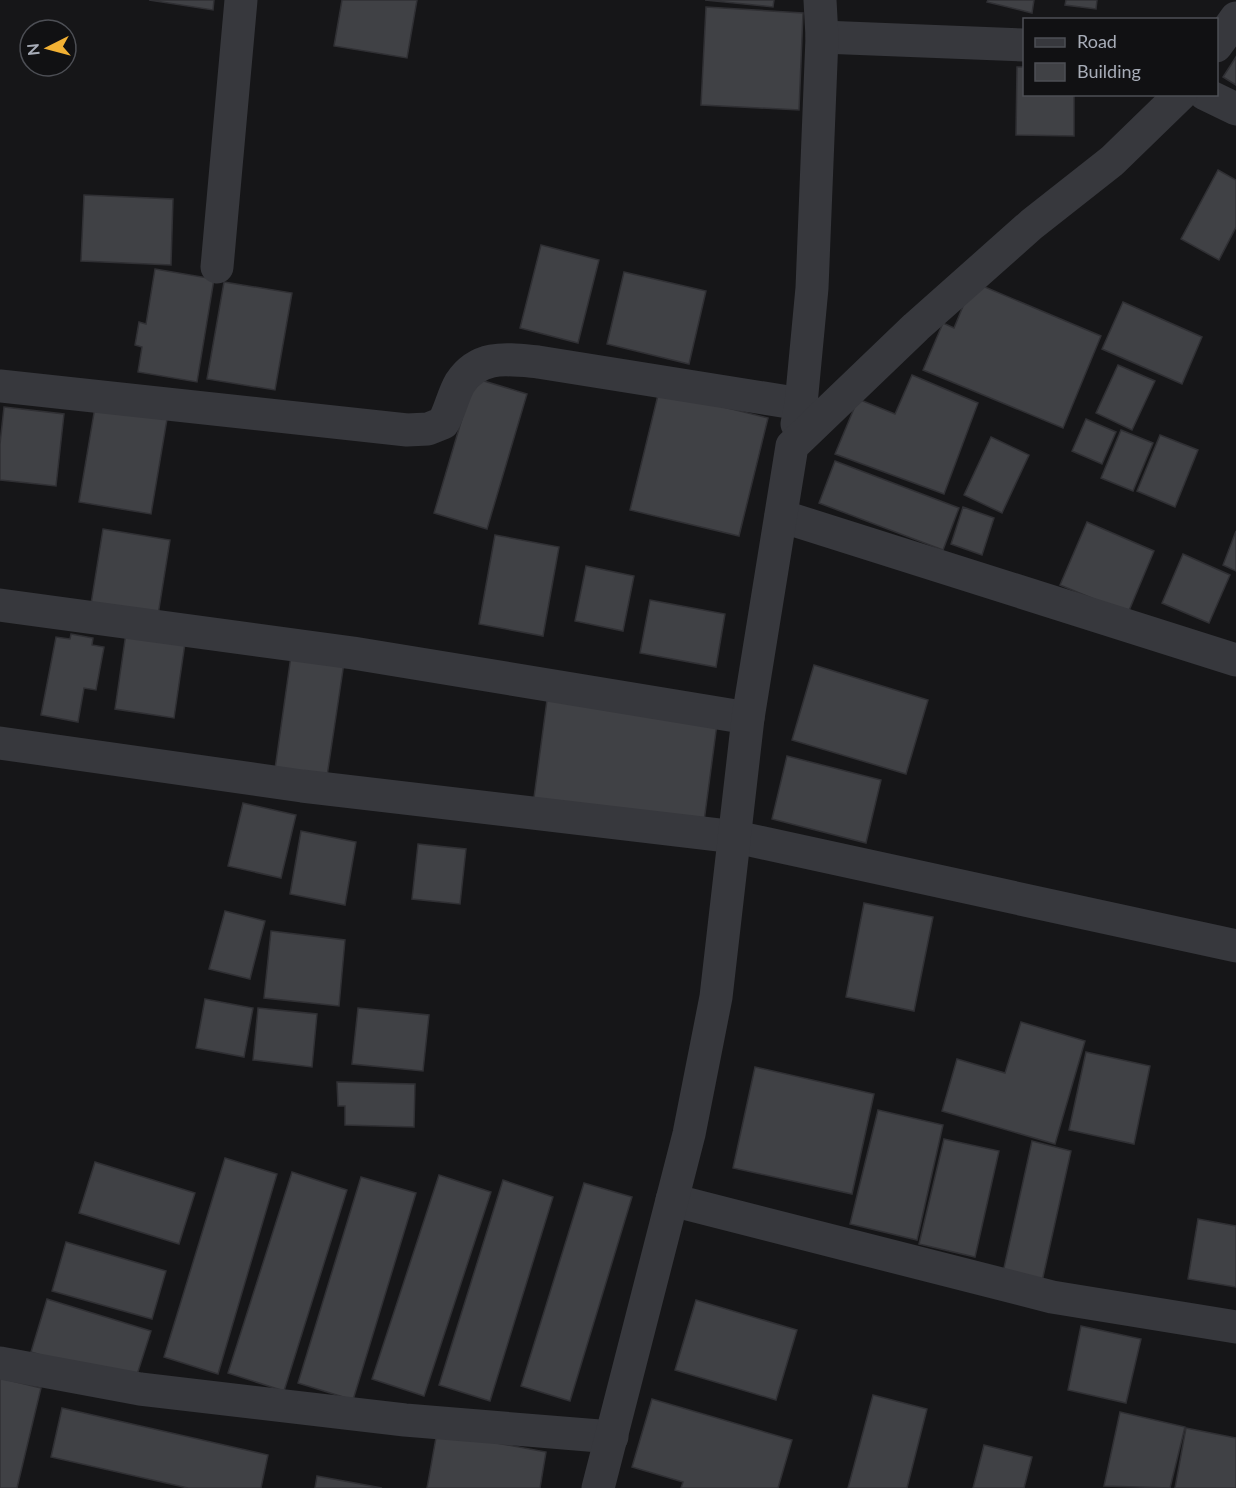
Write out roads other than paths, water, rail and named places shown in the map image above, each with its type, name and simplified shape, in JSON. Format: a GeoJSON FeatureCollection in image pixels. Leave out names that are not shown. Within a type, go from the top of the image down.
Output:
{"type":"FeatureCollection","features":[{"type":"Feature","properties":{"kind":"street"},"geometry":{"type":"LineString","coordinates":[[217,267],[241,0]]}},
{"type":"Feature","properties":{"kind":"street"},"geometry":{"type":"LineString","coordinates":[[598,1488],[689,1134],[716,997],[748,718],[792,446],[801,404],[812,288],[822,37],[820,0]]}},
{"type":"Feature","properties":{"kind":"street"},"geometry":{"type":"LineString","coordinates":[[1218,43],[1236,18]]}},
{"type":"Feature","properties":{"kind":"street"},"geometry":{"type":"LineString","coordinates":[[822,37],[1023,45]]}},
{"type":"Feature","properties":{"kind":"street"},"geometry":{"type":"LineString","coordinates":[[792,446],[916,327],[1032,224],[1112,161],[1179,96]]}},
{"type":"Feature","properties":{"kind":"street"},"geometry":{"type":"LineString","coordinates":[[1209,96],[1236,109]]}},
{"type":"Feature","properties":{"kind":"street"},"geometry":{"type":"LineString","coordinates":[[0,386],[407,430],[428,429],[443,423],[460,384],[478,364],[499,358],[801,404]]}},
{"type":"Feature","properties":{"kind":"street"},"geometry":{"type":"LineString","coordinates":[[781,516],[1236,660]]}},
{"type":"Feature","properties":{"kind":"street"},"geometry":{"type":"LineString","coordinates":[[0,605],[353,652],[748,718]]}},
{"type":"Feature","properties":{"kind":"street"},"geometry":{"type":"LineString","coordinates":[[0,742],[302,786],[736,837],[1236,946]]}},
{"type":"Feature","properties":{"kind":"street"},"geometry":{"type":"LineString","coordinates":[[672,1200],[1052,1297],[1236,1327]]}},
{"type":"Feature","properties":{"kind":"street"},"geometry":{"type":"LineString","coordinates":[[0,1363],[140,1389],[405,1420],[612,1437]]}}]}
